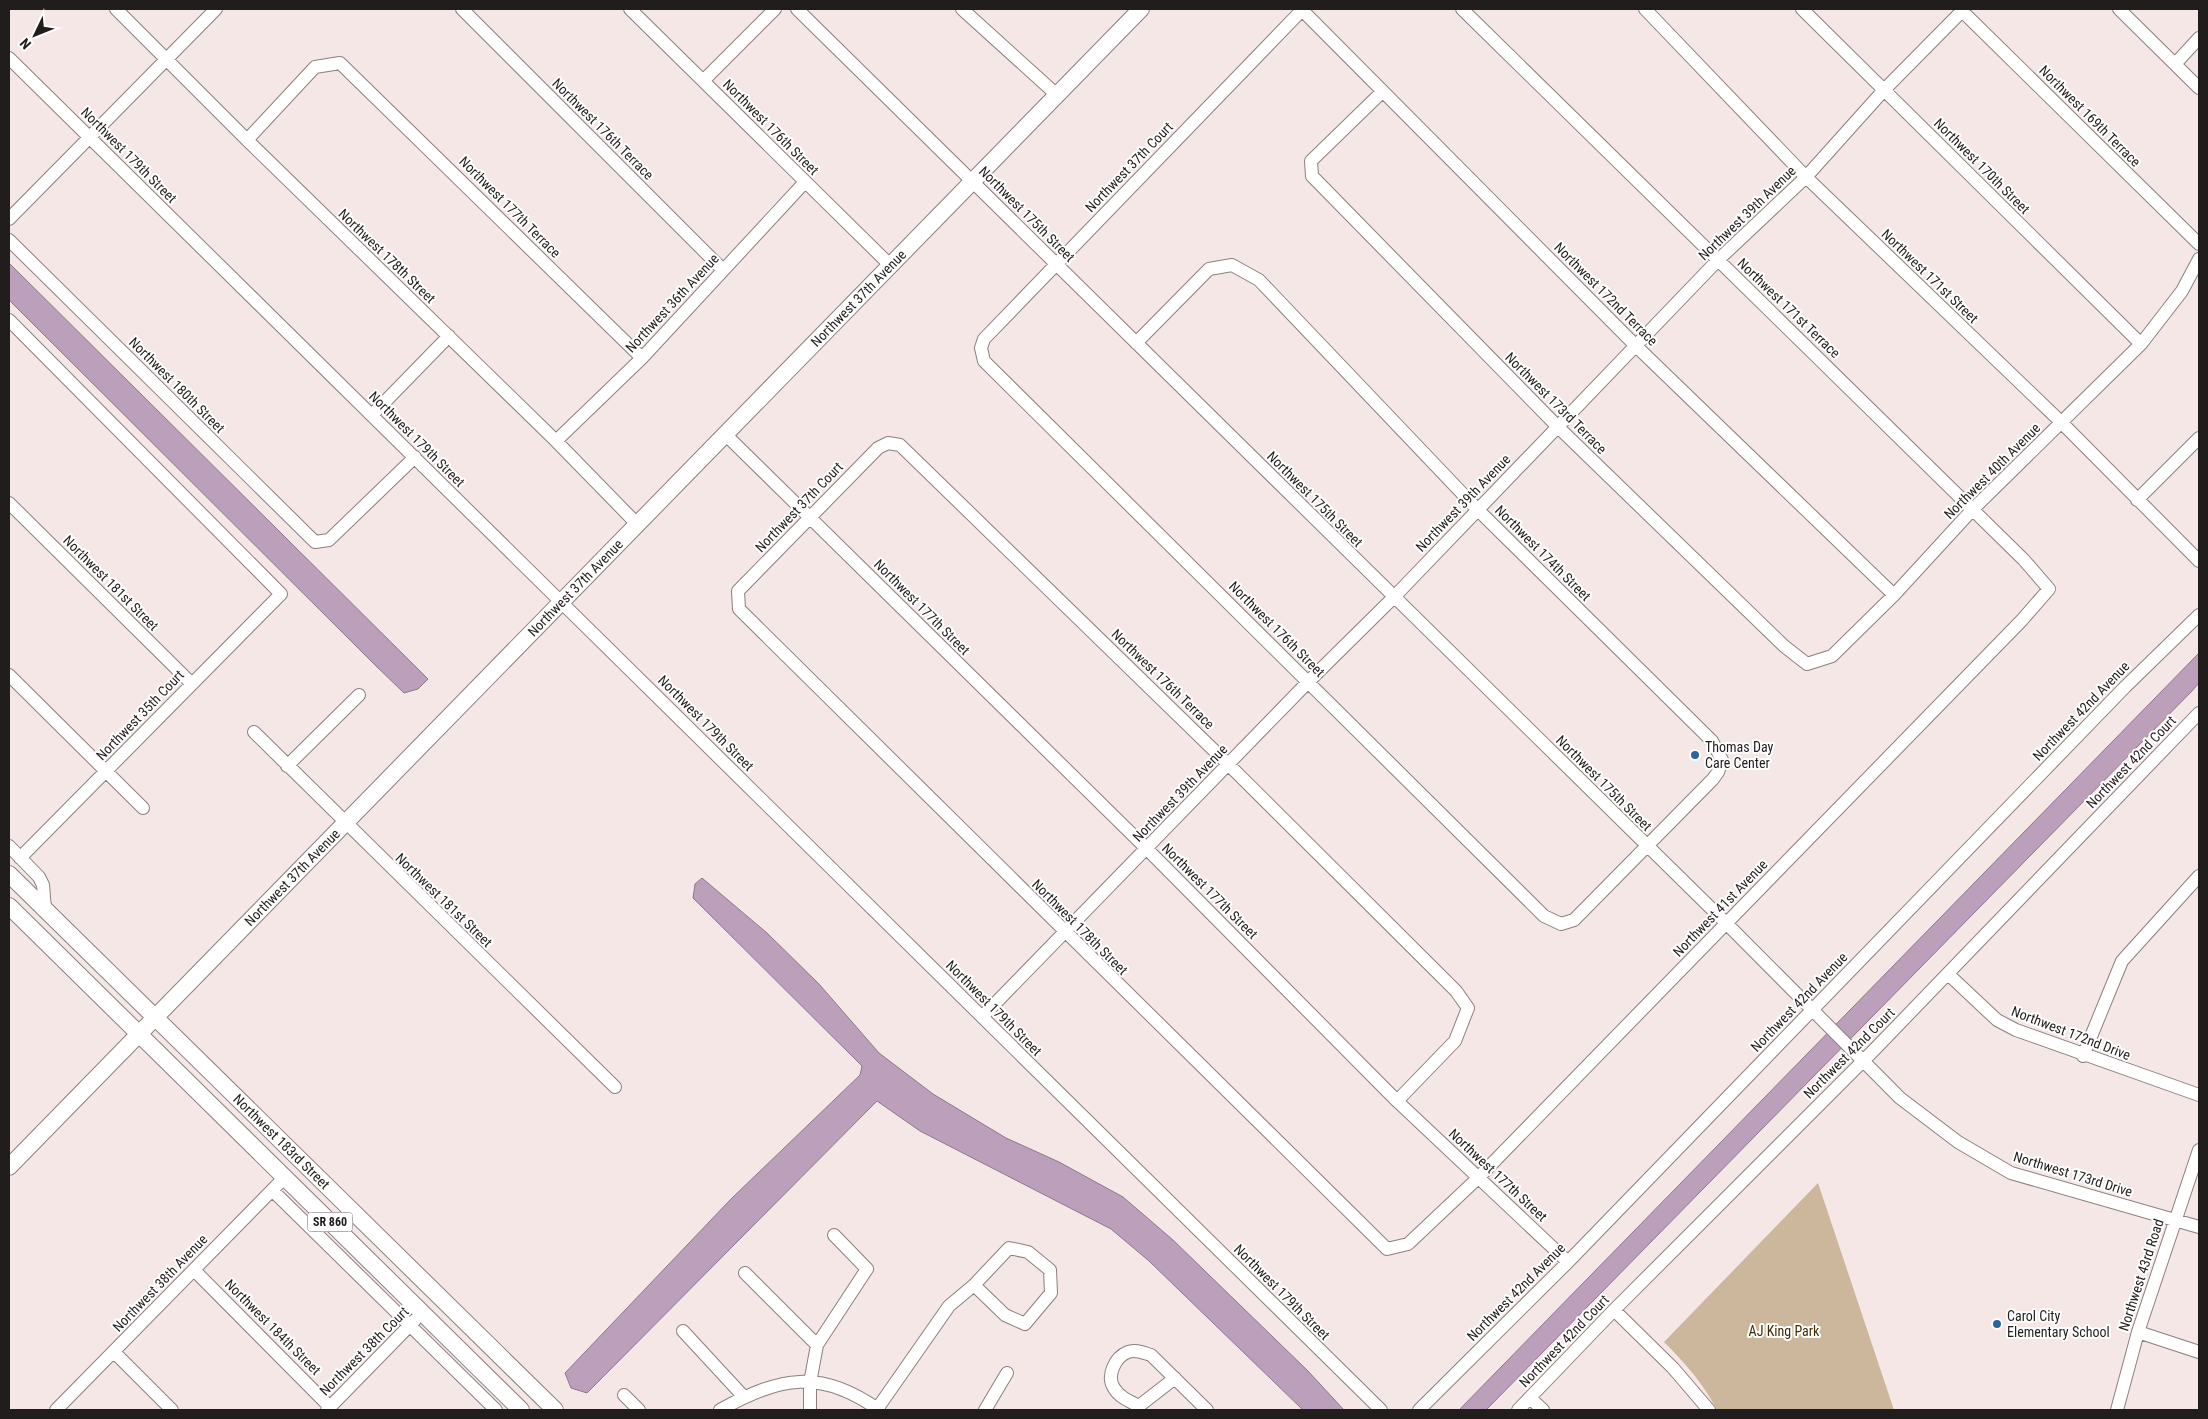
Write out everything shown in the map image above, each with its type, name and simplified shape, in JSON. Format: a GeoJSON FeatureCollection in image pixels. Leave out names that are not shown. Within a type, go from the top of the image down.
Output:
{"type":"FeatureCollection","features":[{"type":"Feature","properties":{"kind":"main road","name":"Northwest 37th Avenue"},"geometry":{"type":"LineString","coordinates":[[9,1167],[1141,9]]}},
{"type":"Feature","properties":{"kind":"main road","name":"Northwest 183rd Street"},"geometry":{"type":"LineString","coordinates":[[9,874],[554,1410]]}},
{"type":"Feature","properties":{"kind":"main road","name":"Northwest 183rd Street"},"geometry":{"type":"LineString","coordinates":[[9,906],[285,1177],[416,1319],[521,1410]]}},
{"type":"Feature","properties":{"kind":"main road"},"geometry":{"type":"LineString","coordinates":[[416,1319],[444,1315],[465,1323]]}},
{"type":"Feature","properties":{"kind":"street","name":"Northwest 178th Street"},"geometry":{"type":"LineString","coordinates":[[116,9],[247,140],[556,441],[638,525]]}},
{"type":"Feature","properties":{"kind":"street"},"geometry":{"type":"LineString","coordinates":[[9,219],[216,9]]}},
{"type":"Feature","properties":{"kind":"street","name":"Northwest 176th Terrace"},"geometry":{"type":"LineString","coordinates":[[462,9],[724,270]]}},
{"type":"Feature","properties":{"kind":"street","name":"Northwest 176th Street"},"geometry":{"type":"LineString","coordinates":[[630,9],[891,266]]}},
{"type":"Feature","properties":{"kind":"street"},"geometry":{"type":"LineString","coordinates":[[703,81],[775,9]]}},
{"type":"Feature","properties":{"kind":"street","name":"Northwest 175th Street"},"geometry":{"type":"LineString","coordinates":[[797,9],[1813,1010]]}},
{"type":"Feature","properties":{"kind":"street","name":"Northwest 172nd Terrace"},"geometry":{"type":"LineString","coordinates":[[1302,9],[1382,92],[1636,346],[1894,595]]}},
{"type":"Feature","properties":{"kind":"street","name":"Northwest 37th Court"},"geometry":{"type":"LineString","coordinates":[[981,348],[984,339],[1302,9]]}},
{"type":"Feature","properties":{"kind":"street","name":"Northwest 171st Terrace"},"geometry":{"type":"LineString","coordinates":[[1462,9],[1973,509],[2024,560],[2049,589]]}},
{"type":"Feature","properties":{"kind":"street","name":"Northwest 171st Street"},"geometry":{"type":"LineString","coordinates":[[1645,9],[1806,178],[2062,423],[2199,561]]}},
{"type":"Feature","properties":{"kind":"street","name":"Northwest 170th Street"},"geometry":{"type":"LineString","coordinates":[[1802,9],[2141,344]]}},
{"type":"Feature","properties":{"kind":"street","name":"Northwest 39th Avenue"},"geometry":{"type":"LineString","coordinates":[[982,1017],[1309,681],[1394,597],[1718,260],[1806,178],[1884,90],[1962,9]]}},
{"type":"Feature","properties":{"kind":"street","name":"Northwest 169th Terrace"},"geometry":{"type":"LineString","coordinates":[[1962,9],[2199,244]]}},
{"type":"Feature","properties":{"kind":"street"},"geometry":{"type":"LineString","coordinates":[[2119,9],[2176,63],[2199,88]]}},
{"type":"Feature","properties":{"kind":"street"},"geometry":{"type":"LineString","coordinates":[[968,11],[1057,95]]}},
{"type":"Feature","properties":{"kind":"street"},"geometry":{"type":"LineString","coordinates":[[2176,63],[2199,38]]}},
{"type":"Feature","properties":{"kind":"street","name":"Northwest 179th Street"},"geometry":{"type":"LineString","coordinates":[[9,58],[1381,1410]]}},
{"type":"Feature","properties":{"kind":"street","name":"Northwest 177th Terrace"},"geometry":{"type":"LineString","coordinates":[[247,140],[314,66],[340,62],[642,358]]}},
{"type":"Feature","properties":{"kind":"street","name":"Northwest 173rd Terrace"},"geometry":{"type":"LineString","coordinates":[[1382,92],[1310,161],[1312,176],[1558,426],[1784,646]]}},
{"type":"Feature","properties":{"kind":"street","name":"Northwest 36th Avenue"},"geometry":{"type":"LineString","coordinates":[[556,441],[642,358],[806,182]]}},
{"type":"Feature","properties":{"kind":"street","name":"Northwest 180th Street"},"geometry":{"type":"LineString","coordinates":[[9,240],[316,542],[329,540],[414,457]]}},
{"type":"Feature","properties":{"kind":"street","name":"Northwest 40th Avenue"},"geometry":{"type":"LineString","coordinates":[[1784,646],[1807,664],[1832,656],[1894,595],[1973,509],[2141,344],[2182,291],[2199,259]]}},
{"type":"Feature","properties":{"kind":"street","name":"Northwest 174th Street"},"geometry":{"type":"LineString","coordinates":[[1136,343],[1209,269],[1232,264],[1259,280],[1478,510],[1712,742],[1722,760],[1718,772],[1647,847]]}},
{"type":"Feature","properties":{"kind":"street","name":"Northwest 35th Court"},"geometry":{"type":"LineString","coordinates":[[9,320],[280,594],[20,858]]}},
{"type":"Feature","properties":{"kind":"street"},"geometry":{"type":"LineString","coordinates":[[372,415],[449,336]]}},
{"type":"Feature","properties":{"kind":"street","name":"Northwest 176th Street"},"geometry":{"type":"LineString","coordinates":[[981,348],[984,361],[1544,916],[1561,924],[1574,920],[1647,847]]}},
{"type":"Feature","properties":{"kind":"street","name":"Northwest 177th Street"},"geometry":{"type":"LineString","coordinates":[[726,435],[1147,849],[1397,1101],[1568,1262]]}},
{"type":"Feature","properties":{"kind":"street"},"geometry":{"type":"LineString","coordinates":[[2138,500],[2199,438]]}},
{"type":"Feature","properties":{"kind":"street","name":"Northwest 37th Court"},"geometry":{"type":"LineString","coordinates":[[739,609],[738,591],[878,448],[888,443],[900,445]]}},
{"type":"Feature","properties":{"kind":"street","name":"Northwest 176th Terrace"},"geometry":{"type":"LineString","coordinates":[[900,445],[1228,764],[1456,991],[1468,1008],[1455,1042],[1397,1101]]}},
{"type":"Feature","properties":{"kind":"street","name":"Northwest 181st Street"},"geometry":{"type":"LineString","coordinates":[[9,503],[192,684]]}},
{"type":"Feature","properties":{"kind":"street","name":"Northwest 41st Avenue"},"geometry":{"type":"LineString","coordinates":[[1408,1244],[1478,1178],[2022,620],[2049,589]]}},
{"type":"Feature","properties":{"kind":"street","name":"Northwest 178th Street"},"geometry":{"type":"LineString","coordinates":[[739,609],[1387,1249],[1408,1244]]}},
{"type":"Feature","properties":{"kind":"street","name":"Northwest 42nd Avenue"},"geometry":{"type":"LineString","coordinates":[[1419,1410],[1568,1262],[2118,694],[2199,614]]}},
{"type":"Feature","properties":{"kind":"street"},"geometry":{"type":"LineString","coordinates":[[9,675],[143,808]]}},
{"type":"Feature","properties":{"kind":"street"},"geometry":{"type":"LineString","coordinates":[[286,766],[359,695]]}},
{"type":"Feature","properties":{"kind":"street","name":"Northwest 42nd Court"},"geometry":{"type":"LineString","coordinates":[[1518,1410],[1859,1056],[1948,974],[2199,713]]}},
{"type":"Feature","properties":{"kind":"street","name":"Northwest 181st Street"},"geometry":{"type":"LineString","coordinates":[[254,732],[286,766],[615,1087]]}},
{"type":"Feature","properties":{"kind":"street"},"geometry":{"type":"LineString","coordinates":[[9,846],[39,877],[43,885],[45,909]]}},
{"type":"Feature","properties":{"kind":"street"},"geometry":{"type":"LineString","coordinates":[[2083,1056],[2122,961],[2199,876]]}},
{"type":"Feature","properties":{"kind":"street","name":"Northwest 172nd Drive"},"geometry":{"type":"LineString","coordinates":[[1948,974],[1997,1020],[2016,1030],[2083,1056],[2199,1095]]}},
{"type":"Feature","properties":{"kind":"street","name":"Northwest 173rd Drive"},"geometry":{"type":"LineString","coordinates":[[1813,1010],[1900,1098],[1951,1137],[2012,1173],[2199,1227]]}},
{"type":"Feature","properties":{"kind":"street","name":"Northwest 43rd Road"},"geometry":{"type":"LineString","coordinates":[[2116,1410],[2138,1332],[2174,1219],[2199,1150]]}},
{"type":"Feature","properties":{"kind":"street","name":"Northwest 38th Avenue"},"geometry":{"type":"LineString","coordinates":[[56,1410],[285,1177]]}},
{"type":"Feature","properties":{"kind":"street"},"geometry":{"type":"LineString","coordinates":[[272,1190],[416,1319],[496,1410]]}},
{"type":"Feature","properties":{"kind":"street"},"geometry":{"type":"LineString","coordinates":[[810,1410],[810,1383],[818,1344],[867,1269],[834,1235]]}},
{"type":"Feature","properties":{"kind":"street"},"geometry":{"type":"LineString","coordinates":[[720,1410],[744,1397],[772,1386],[791,1382],[829,1384],[848,1390],[878,1410],[949,1306],[974,1285],[1009,1248],[1028,1252],[1050,1270],[1051,1293],[1025,1324],[1005,1315],[974,1285]]}},
{"type":"Feature","properties":{"kind":"street","name":"Northwest 184th Street"},"geometry":{"type":"LineString","coordinates":[[194,1270],[329,1408]]}},
{"type":"Feature","properties":{"kind":"street"},"geometry":{"type":"LineString","coordinates":[[744,1274],[818,1344]]}},
{"type":"Feature","properties":{"kind":"street"},"geometry":{"type":"LineString","coordinates":[[1614,1310],[1673,1368],[1709,1410]]}},
{"type":"Feature","properties":{"kind":"street","name":"Northwest 38th Court"},"geometry":{"type":"LineString","coordinates":[[329,1408],[416,1319]]}},
{"type":"Feature","properties":{"kind":"street"},"geometry":{"type":"LineString","coordinates":[[683,1331],[744,1397]]}},
{"type":"Feature","properties":{"kind":"street"},"geometry":{"type":"LineString","coordinates":[[2138,1332],[2199,1352]]}},
{"type":"Feature","properties":{"kind":"street"},"geometry":{"type":"LineString","coordinates":[[114,1352],[172,1410]]}},
{"type":"Feature","properties":{"kind":"street"},"geometry":{"type":"LineString","coordinates":[[1175,1378],[1139,1406],[1121,1397],[1112,1387],[1111,1373],[1116,1362],[1128,1352],[1151,1354],[1175,1378],[1207,1410]]}},
{"type":"Feature","properties":{"kind":"street"},"geometry":{"type":"LineString","coordinates":[[984,1410],[1007,1373]]}},
{"type":"Feature","properties":{"kind":"street"},"geometry":{"type":"LineString","coordinates":[[624,1395],[639,1410]]}},
{"type":"Feature","properties":{"kind":"street"},"geometry":{"type":"LineString","coordinates":[[1530,1398],[1542,1410]]}},
{"type":"Feature","properties":{"kind":"green space","name":"AJ King Park"},"geometry":{"type":"Polygon","coordinates":[[[1818,1183],[1894,1410],[1717,1410],[1693,1374],[1664,1342],[1818,1183]]]}},
{"type":"Feature","properties":{"kind":"shaded area"},"geometry":{"type":"Polygon","coordinates":[[[9,263],[428,679],[418,689],[404,693],[9,300],[9,263]]]}},
{"type":"Feature","properties":{"kind":"shaded area"},"geometry":{"type":"Polygon","coordinates":[[[2199,653],[2199,683],[2192,691],[1486,1410],[1459,1410],[2199,653]]]}},
{"type":"Feature","properties":{"kind":"shaded area"},"geometry":{"type":"Polygon","coordinates":[[[702,878],[767,933],[819,984],[879,1053],[933,1094],[1006,1138],[1059,1162],[1123,1197],[1173,1240],[1308,1371],[1344,1410],[1303,1410],[1149,1261],[1111,1229],[920,1131],[877,1101],[587,1393],[571,1388],[565,1373],[731,1199],[860,1075],[862,1066],[693,898],[695,884],[702,878]]]}},
{"type":"Feature","properties":{"kind":"place","name":"Thomas Day Care Center"},"geometry":{"type":"Point","coordinates":[1695,755]}},
{"type":"Feature","properties":{"kind":"place","name":"Carol City Elementary School"},"geometry":{"type":"Point","coordinates":[1997,1324]}}]}
